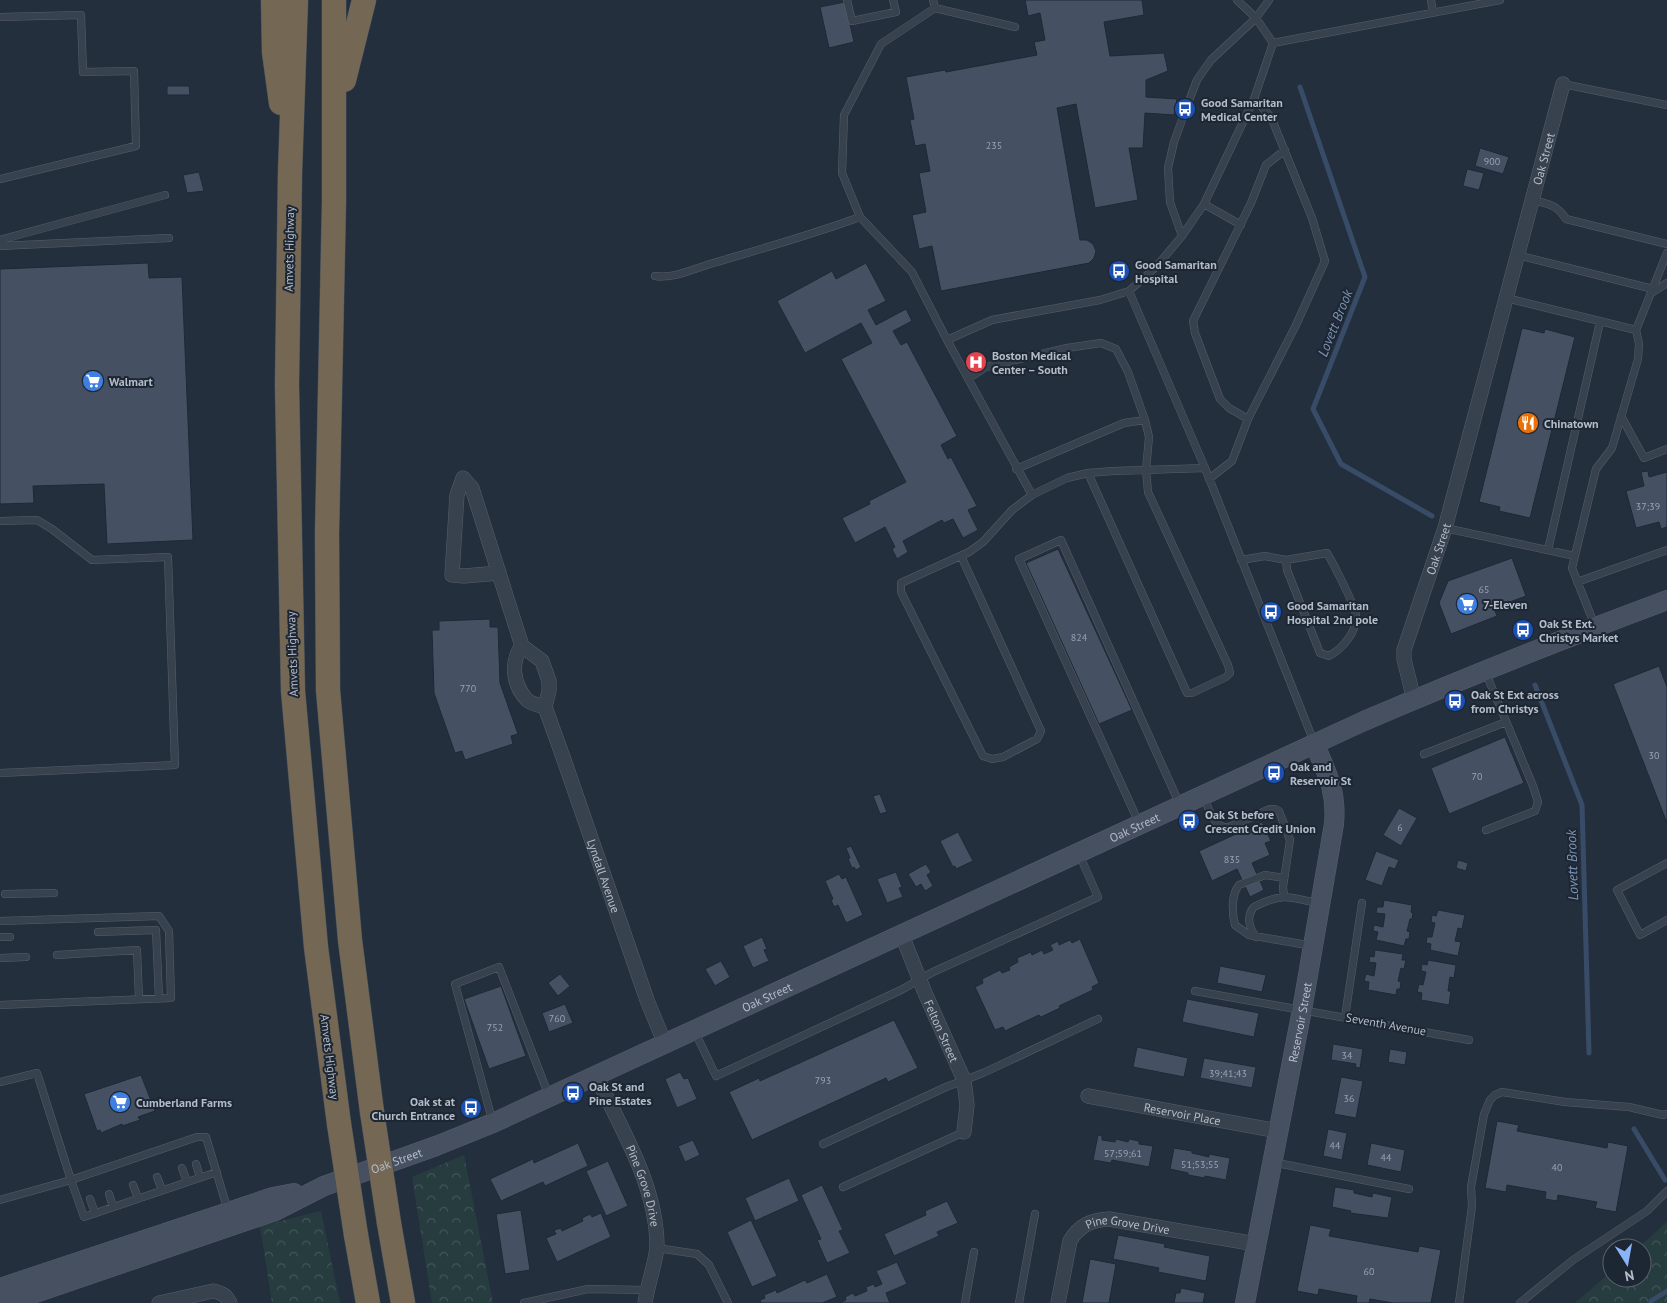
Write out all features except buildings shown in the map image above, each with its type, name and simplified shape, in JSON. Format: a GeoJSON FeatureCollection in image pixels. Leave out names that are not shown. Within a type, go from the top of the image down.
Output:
{"type":"FeatureCollection","features":[{"type":"Feature","properties":{"kind":"highway"},"geometry":{"type":"LineString","coordinates":[[272,0],[274,52],[290,174]]}},
{"type":"Feature","properties":{"kind":"highway","name":"Amvets Highway"},"geometry":{"type":"LineString","coordinates":[[296,0],[290,174],[287,385],[293,691],[316,946],[339,1124],[368,1303]]}},
{"type":"Feature","properties":{"kind":"highway"},"geometry":{"type":"LineString","coordinates":[[334,0],[335,113],[327,534],[328,690],[350,940],[372,1112],[403,1303]]}},
{"type":"Feature","properties":{"kind":"highway"},"geometry":{"type":"LineString","coordinates":[[335,113],[364,0]]}},
{"type":"Feature","properties":{"kind":"main road"},"geometry":{"type":"LineString","coordinates":[[1414,700],[1595,626],[1665,603]]}},
{"type":"Feature","properties":{"kind":"main road","name":"Oak Street"},"geometry":{"type":"LineString","coordinates":[[6,1303],[274,1211],[324,1186],[436,1146],[493,1123],[1314,743],[1414,700]]}},
{"type":"Feature","properties":{"kind":"main road","name":"Reservoir Street"},"geometry":{"type":"LineString","coordinates":[[1246,1303],[1302,1010],[1334,824],[1336,802],[1331,783],[1314,743]]}},
{"type":"Feature","properties":{"kind":"main road","name":"Oak Street"},"geometry":{"type":"LineString","coordinates":[[0,1288],[273,1197],[324,1186]]}},
{"type":"Feature","properties":{"kind":"street","name":"Oak Street"},"geometry":{"type":"LineString","coordinates":[[1414,700],[1404,659],[1404,650],[1445,528],[1563,84]]}},
{"type":"Feature","properties":{"kind":"street"},"geometry":{"type":"LineString","coordinates":[[498,572],[464,576],[452,575],[457,495],[463,478],[472,488],[522,646],[542,661],[549,681],[549,691],[544,707],[528,701],[520,690],[513,670],[516,654],[522,646]]}},
{"type":"Feature","properties":{"kind":"street","name":"Lyndall Avenue"},"geometry":{"type":"LineString","coordinates":[[544,707],[647,1000],[665,1044]]}},
{"type":"Feature","properties":{"kind":"street","name":"Felton Street"},"geometry":{"type":"LineString","coordinates":[[901,933],[964,1080],[967,1105],[964,1132]]}},
{"type":"Feature","properties":{"kind":"street","name":"Pine Grove Drive"},"geometry":{"type":"LineString","coordinates":[[596,1075],[637,1160],[652,1206],[657,1248],[646,1297]]}},
{"type":"Feature","properties":{"kind":"street","name":"Reservoir Place"},"geometry":{"type":"LineString","coordinates":[[1088,1096],[1278,1131]]}},
{"type":"Feature","properties":{"kind":"street","name":"Pine Grove Drive"},"geometry":{"type":"LineString","coordinates":[[1058,1303],[1070,1241],[1081,1227],[1097,1220],[1109,1219],[1256,1244]]}},
{"type":"Feature","properties":{"kind":"street"},"geometry":{"type":"LineString","coordinates":[[159,1303],[213,1291],[227,1297],[230,1303]]}},
{"type":"Feature","properties":{"kind":"lane"},"geometry":{"type":"LineString","coordinates":[[848,0],[852,21],[896,12],[893,0]]}},
{"type":"Feature","properties":{"kind":"lane"},"geometry":{"type":"LineString","coordinates":[[1237,0],[1256,18],[1273,42]]}},
{"type":"Feature","properties":{"kind":"lane"},"geometry":{"type":"LineString","coordinates":[[1182,236],[1170,202],[1168,168],[1174,142],[1198,80],[1212,60],[1256,18],[1269,0]]}},
{"type":"Feature","properties":{"kind":"lane"},"geometry":{"type":"LineString","coordinates":[[1431,0],[1433,13]]}},
{"type":"Feature","properties":{"kind":"lane"},"geometry":{"type":"LineString","coordinates":[[1273,42],[1500,0]]}},
{"type":"Feature","properties":{"kind":"lane"},"geometry":{"type":"LineString","coordinates":[[1015,27],[934,4],[881,44],[844,115],[842,173],[860,217],[912,272],[1016,469],[1032,495]]}},
{"type":"Feature","properties":{"kind":"lane"},"geometry":{"type":"LineString","coordinates":[[0,17],[81,15],[83,72],[134,71],[136,146],[0,179]]}},
{"type":"Feature","properties":{"kind":"lane"},"geometry":{"type":"LineString","coordinates":[[948,340],[992,320],[1100,300],[1129,291],[1156,267],[1182,236],[1204,204],[1254,99],[1273,42]]}},
{"type":"Feature","properties":{"kind":"lane"},"geometry":{"type":"LineString","coordinates":[[1563,84],[1667,105]]}},
{"type":"Feature","properties":{"kind":"lane"},"geometry":{"type":"LineString","coordinates":[[1210,479],[1232,462],[1248,419],[1304,309],[1325,261],[1312,218],[1271,116],[1254,99]]}},
{"type":"Feature","properties":{"kind":"lane"},"geometry":{"type":"LineString","coordinates":[[1248,419],[1229,408],[1220,400],[1195,333],[1193,321],[1251,203],[1266,165],[1285,150]]}},
{"type":"Feature","properties":{"kind":"lane"},"geometry":{"type":"LineString","coordinates":[[0,240],[165,195]]}},
{"type":"Feature","properties":{"kind":"lane"},"geometry":{"type":"LineString","coordinates":[[1532,200],[1550,204],[1559,209],[1566,219],[1667,244]]}},
{"type":"Feature","properties":{"kind":"lane"},"geometry":{"type":"LineString","coordinates":[[1204,204],[1241,224]]}},
{"type":"Feature","properties":{"kind":"lane"},"geometry":{"type":"LineString","coordinates":[[655,276],[662,277],[706,265],[822,231],[860,217]]}},
{"type":"Feature","properties":{"kind":"lane"},"geometry":{"type":"LineString","coordinates":[[0,246],[169,238]]}},
{"type":"Feature","properties":{"kind":"lane"},"geometry":{"type":"LineString","coordinates":[[1595,626],[1572,568],[1596,469],[1612,448],[1638,359],[1639,344],[1636,330],[1667,253]]}},
{"type":"Feature","properties":{"kind":"lane"},"geometry":{"type":"LineString","coordinates":[[1517,255],[1652,291],[1667,283]]}},
{"type":"Feature","properties":{"kind":"lane"},"geometry":{"type":"LineString","coordinates":[[1129,291],[1210,479],[1314,743]]}},
{"type":"Feature","properties":{"kind":"lane"},"geometry":{"type":"LineString","coordinates":[[1506,298],[1636,330]]}},
{"type":"Feature","properties":{"kind":"lane"},"geometry":{"type":"LineString","coordinates":[[1548,550],[1600,322]]}},
{"type":"Feature","properties":{"kind":"lane"},"geometry":{"type":"LineString","coordinates":[[968,379],[986,367],[1067,348],[1101,344],[1116,349],[1128,372],[1149,437],[1146,470],[1148,492],[1224,656],[1230,673],[1226,677],[1192,693],[1187,692],[1183,687],[1088,473]]}},
{"type":"Feature","properties":{"kind":"lane"},"geometry":{"type":"LineString","coordinates":[[1621,416],[1644,458],[1667,450]]}},
{"type":"Feature","properties":{"kind":"lane"},"geometry":{"type":"LineString","coordinates":[[1016,469],[1124,423],[1145,420]]}},
{"type":"Feature","properties":{"kind":"lane"},"geometry":{"type":"LineString","coordinates":[[961,556],[1041,731],[1037,739],[1003,757],[992,759],[983,756],[901,592],[901,583],[961,556],[983,542],[1012,510],[1032,495],[1067,478],[1088,473],[1205,468]]}},
{"type":"Feature","properties":{"kind":"lane"},"geometry":{"type":"LineString","coordinates":[[0,521],[37,520],[52,529],[92,560],[108,561],[168,557],[175,765],[0,773]]}},
{"type":"Feature","properties":{"kind":"lane"},"geometry":{"type":"LineString","coordinates":[[1445,528],[1575,556]]}},
{"type":"Feature","properties":{"kind":"lane"},"geometry":{"type":"LineString","coordinates":[[1139,824],[1019,559],[1061,540],[1181,805]]}},
{"type":"Feature","properties":{"kind":"lane"},"geometry":{"type":"LineString","coordinates":[[1577,582],[1667,550]]}},
{"type":"Feature","properties":{"kind":"lane"},"geometry":{"type":"LineString","coordinates":[[1241,560],[1265,556],[1286,560],[1327,553],[1334,563],[1357,614],[1355,628],[1338,652],[1329,656],[1320,653],[1287,570],[1286,560]]}},
{"type":"Feature","properties":{"kind":"lane"},"geometry":{"type":"LineString","coordinates":[[1484,671],[1538,802],[1535,811],[1486,830]]}},
{"type":"Feature","properties":{"kind":"lane"},"geometry":{"type":"LineString","coordinates":[[1424,754],[1506,722]]}},
{"type":"Feature","properties":{"kind":"lane"},"geometry":{"type":"LineString","coordinates":[[1203,795],[1217,824],[1224,828],[1270,809],[1279,811],[1290,840],[1284,878],[1284,896]]}},
{"type":"Feature","properties":{"kind":"lane"},"geometry":{"type":"LineString","coordinates":[[694,1030],[716,1076],[1098,896],[1078,852]]}},
{"type":"Feature","properties":{"kind":"lane"},"geometry":{"type":"LineString","coordinates":[[1667,863],[1617,890],[1640,935],[1667,920]]}},
{"type":"Feature","properties":{"kind":"lane"},"geometry":{"type":"LineString","coordinates":[[1284,878],[1270,875],[1259,876],[1237,887],[1233,906],[1235,926],[1243,933],[1256,937],[1313,946]]}},
{"type":"Feature","properties":{"kind":"lane"},"geometry":{"type":"LineString","coordinates":[[5,894],[54,893]]}},
{"type":"Feature","properties":{"kind":"lane"},"geometry":{"type":"LineString","coordinates":[[1256,937],[1252,932],[1249,922],[1251,910],[1254,907],[1284,896],[1320,904]]}},
{"type":"Feature","properties":{"kind":"lane"},"geometry":{"type":"LineString","coordinates":[[1345,1017],[1362,903]]}},
{"type":"Feature","properties":{"kind":"lane"},"geometry":{"type":"LineString","coordinates":[[0,921],[159,916],[169,931],[171,998],[0,1005]]}},
{"type":"Feature","properties":{"kind":"lane"},"geometry":{"type":"LineString","coordinates":[[98,932],[156,930],[159,999]]}},
{"type":"Feature","properties":{"kind":"lane"},"geometry":{"type":"LineString","coordinates":[[0,937],[10,937]]}},
{"type":"Feature","properties":{"kind":"lane"},"geometry":{"type":"LineString","coordinates":[[57,955],[137,950],[139,999]]}},
{"type":"Feature","properties":{"kind":"lane"},"geometry":{"type":"LineString","coordinates":[[0,958],[26,957]]}},
{"type":"Feature","properties":{"kind":"lane"},"geometry":{"type":"LineString","coordinates":[[493,1123],[455,984],[498,967],[549,1097]]}},
{"type":"Feature","properties":{"kind":"lane","name":"Seventh Avenue"},"geometry":{"type":"LineString","coordinates":[[1195,992],[1469,1040]]}},
{"type":"Feature","properties":{"kind":"lane"},"geometry":{"type":"LineString","coordinates":[[823,1144],[946,1087],[983,1073],[1098,1019]]}},
{"type":"Feature","properties":{"kind":"lane"},"geometry":{"type":"LineString","coordinates":[[0,1082],[37,1073],[84,1217],[217,1172]]}},
{"type":"Feature","properties":{"kind":"lane"},"geometry":{"type":"LineString","coordinates":[[1459,1303],[1472,1206],[1471,1188],[1484,1114],[1490,1100],[1495,1095],[1502,1092],[1565,1102],[1637,1109],[1666,1117]]}},
{"type":"Feature","properties":{"kind":"lane"},"geometry":{"type":"LineString","coordinates":[[843,1187],[964,1132]]}},
{"type":"Feature","properties":{"kind":"lane"},"geometry":{"type":"LineString","coordinates":[[0,1200],[84,1178],[189,1142],[197,1137],[206,1138],[228,1212]]}},
{"type":"Feature","properties":{"kind":"lane"},"geometry":{"type":"LineString","coordinates":[[1272,1162],[1409,1189]]}},
{"type":"Feature","properties":{"kind":"lane"},"geometry":{"type":"LineString","coordinates":[[196,1164],[200,1177]]}},
{"type":"Feature","properties":{"kind":"lane"},"geometry":{"type":"LineString","coordinates":[[182,1168],[187,1182]]}},
{"type":"Feature","properties":{"kind":"lane"},"geometry":{"type":"LineString","coordinates":[[158,1177],[162,1190]]}},
{"type":"Feature","properties":{"kind":"lane"},"geometry":{"type":"LineString","coordinates":[[133,1185],[138,1198]]}},
{"type":"Feature","properties":{"kind":"lane"},"geometry":{"type":"LineString","coordinates":[[1520,1303],[1573,1260],[1647,1211],[1667,1191]]}},
{"type":"Feature","properties":{"kind":"lane"},"geometry":{"type":"LineString","coordinates":[[109,1194],[113,1207]]}},
{"type":"Feature","properties":{"kind":"lane"},"geometry":{"type":"LineString","coordinates":[[90,1200],[94,1213]]}},
{"type":"Feature","properties":{"kind":"lane"},"geometry":{"type":"LineString","coordinates":[[1019,1303],[1036,1214]]}},
{"type":"Feature","properties":{"kind":"lane"},"geometry":{"type":"LineString","coordinates":[[657,1248],[697,1254],[709,1265],[728,1303]]}},
{"type":"Feature","properties":{"kind":"lane"},"geometry":{"type":"LineString","coordinates":[[966,1303],[974,1252]]}},
{"type":"Feature","properties":{"kind":"lane"},"geometry":{"type":"LineString","coordinates":[[524,1303],[588,1289],[646,1297]]}},
{"type":"Feature","properties":{"kind":"green space"},"geometry":{"type":"Polygon","coordinates":[[[464,1155],[493,1303],[432,1303],[412,1177],[464,1155]]]}},
{"type":"Feature","properties":{"kind":"green space"},"geometry":{"type":"Polygon","coordinates":[[[321,1211],[340,1303],[272,1303],[260,1226],[321,1211]]]}},
{"type":"Feature","properties":{"kind":"green space"},"geometry":{"type":"Polygon","coordinates":[[[1667,1222],[1667,1303],[1575,1303],[1602,1280],[1602,1288],[1652,1288],[1652,1238],[1649,1238],[1667,1222]]]}},
{"type":"Feature","properties":{"kind":"waterway","name":"Lovett Brook"},"geometry":{"type":"LineString","coordinates":[[1300,87],[1365,277],[1313,409],[1341,464],[1432,516]]}},
{"type":"Feature","properties":{"kind":"waterway","name":"Lovett Brook"},"geometry":{"type":"LineString","coordinates":[[1535,685],[1582,805],[1589,1053]]}},
{"type":"Feature","properties":{"kind":"waterway","name":"Lovett Brook"},"geometry":{"type":"LineString","coordinates":[[1634,1129],[1665,1180]]}},
{"type":"Feature","properties":{"kind":"waterway","name":"Lovett Brook"},"geometry":{"type":"LineString","coordinates":[[1651,1303],[1651,1301],[1667,1291]]}},
{"type":"Feature","properties":{"kind":"place","name":"Good Samaritan Medical Center"},"geometry":{"type":"Point","coordinates":[1185,109]}},
{"type":"Feature","properties":{"kind":"place","name":"Good Samaritan Hospital"},"geometry":{"type":"Point","coordinates":[1119,271]}},
{"type":"Feature","properties":{"kind":"place","name":"Boston Medical Center – South"},"geometry":{"type":"Point","coordinates":[976,362]}},
{"type":"Feature","properties":{"kind":"place","name":"Walmart"},"geometry":{"type":"Point","coordinates":[93,381]}},
{"type":"Feature","properties":{"kind":"place","name":"Chinatown"},"geometry":{"type":"Point","coordinates":[1528,423]}},
{"type":"Feature","properties":{"kind":"place","name":"7-Eleven"},"geometry":{"type":"Point","coordinates":[1467,604]}},
{"type":"Feature","properties":{"kind":"place","name":"Good Samaritan Hospital 2nd pole"},"geometry":{"type":"Point","coordinates":[1271,612]}},
{"type":"Feature","properties":{"kind":"place","name":"Oak St Ext. Christys Market"},"geometry":{"type":"Point","coordinates":[1523,630]}},
{"type":"Feature","properties":{"kind":"place","name":"Oak St Ext across from Christys"},"geometry":{"type":"Point","coordinates":[1455,701]}},
{"type":"Feature","properties":{"kind":"place","name":"Oak and Reservoir St"},"geometry":{"type":"Point","coordinates":[1274,773]}},
{"type":"Feature","properties":{"kind":"place","name":"Oak St before Crescent Credit Union"},"geometry":{"type":"Point","coordinates":[1189,821]}},
{"type":"Feature","properties":{"kind":"place","name":"Oak St and Pine Estates"},"geometry":{"type":"Point","coordinates":[573,1093]}},
{"type":"Feature","properties":{"kind":"place","name":"Cumberland Farms"},"geometry":{"type":"Point","coordinates":[120,1102]}},
{"type":"Feature","properties":{"kind":"place","name":"Oak st at Church Entrance"},"geometry":{"type":"Point","coordinates":[471,1108]}}]}
